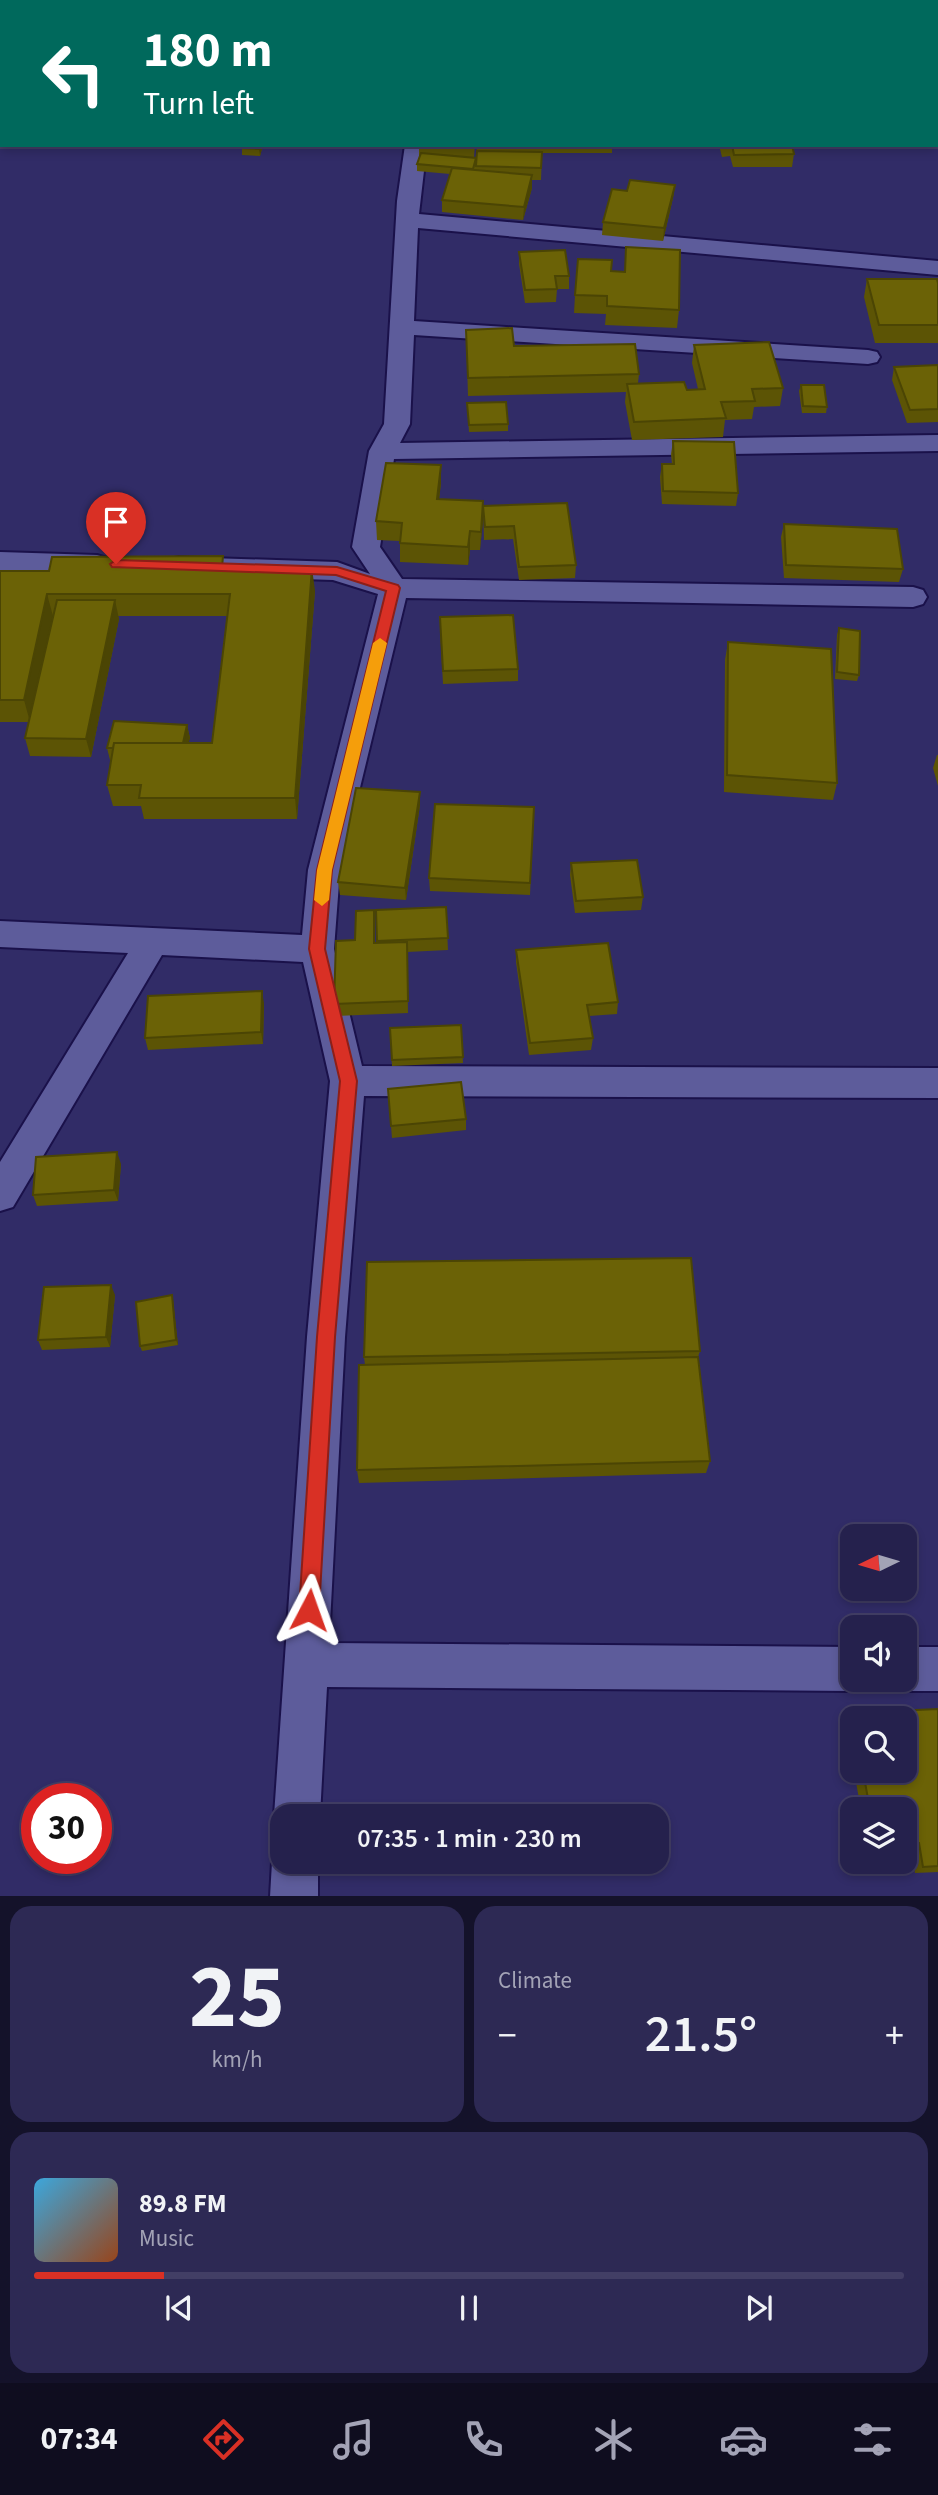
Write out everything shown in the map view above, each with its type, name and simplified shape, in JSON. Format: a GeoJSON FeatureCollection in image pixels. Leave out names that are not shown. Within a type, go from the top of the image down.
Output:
{"type":"FeatureCollection","features":[{"type":"Feature","properties":{"kind":"street"},"geometry":{"type":"LineString","coordinates":[[298,1804],[326,1337],[348,1081],[317,949],[324,870],[394,588],[366,547],[382,451],[397,424],[407,220],[416,147]]}},
{"type":"Feature","properties":{"kind":"street"},"geometry":{"type":"LineString","coordinates":[[407,220],[938,268]]}},
{"type":"Feature","properties":{"kind":"street"},"geometry":{"type":"LineString","coordinates":[[402,327],[868,358]]}},
{"type":"Feature","properties":{"kind":"street"},"geometry":{"type":"LineString","coordinates":[[382,451],[938,443]]}},
{"type":"Feature","properties":{"kind":"street"},"geometry":{"type":"LineString","coordinates":[[0,561],[116,564]]}},
{"type":"Feature","properties":{"kind":"street"},"geometry":{"type":"LineString","coordinates":[[158,566],[337,571],[361,581],[394,588],[912,597]]}},
{"type":"Feature","properties":{"kind":"street"},"geometry":{"type":"LineString","coordinates":[[0,934],[317,949]]}},
{"type":"Feature","properties":{"kind":"street"},"geometry":{"type":"LineString","coordinates":[[0,1195],[152,942]]}},
{"type":"Feature","properties":{"kind":"street"},"geometry":{"type":"LineString","coordinates":[[348,1081],[938,1083]]}},
{"type":"Feature","properties":{"kind":"street"},"geometry":{"type":"LineString","coordinates":[[306,1665],[840,1669]]}},
{"type":"Feature","properties":{"kind":"street"},"geometry":{"type":"LineString","coordinates":[[917,1669],[938,1669]]}},
{"type":"Feature","properties":{"kind":"street"},"geometry":{"type":"LineString","coordinates":[[294,1896],[295,1874]]}},
{"type":"Feature","properties":{"kind":"building"},"geometry":{"type":"Polygon","coordinates":[[[732,147],[792,147],[794,154],[734,155],[732,147]]]}},
{"type":"Feature","properties":{"kind":"building"},"geometry":{"type":"Polygon","coordinates":[[[477,151],[542,152],[541,168],[476,166],[477,151]]]}},
{"type":"Feature","properties":{"kind":"building"},"geometry":{"type":"Polygon","coordinates":[[[421,153],[476,158],[473,169],[417,164],[421,153]]]}},
{"type":"Feature","properties":{"kind":"building"},"geometry":{"type":"Polygon","coordinates":[[[452,168],[532,175],[524,207],[442,200],[452,168]]]}},
{"type":"Feature","properties":{"kind":"building"},"geometry":{"type":"Polygon","coordinates":[[[630,180],[675,185],[664,228],[603,222],[612,189],[627,191],[630,180]]]}},
{"type":"Feature","properties":{"kind":"building"},"geometry":{"type":"Polygon","coordinates":[[[626,247],[680,250],[679,310],[607,306],[607,296],[575,295],[578,259],[612,260],[611,271],[625,272],[626,247]]]}},
{"type":"Feature","properties":{"kind":"building"},"geometry":{"type":"Polygon","coordinates":[[[565,250],[569,276],[555,276],[557,289],[525,290],[519,252],[565,250]]]}},
{"type":"Feature","properties":{"kind":"building"},"geometry":{"type":"Polygon","coordinates":[[[867,279],[937,279],[938,325],[879,325],[867,279]]]}},
{"type":"Feature","properties":{"kind":"building"},"geometry":{"type":"Polygon","coordinates":[[[512,328],[514,346],[635,344],[639,374],[468,378],[466,330],[512,328]]]}},
{"type":"Feature","properties":{"kind":"building"},"geometry":{"type":"Polygon","coordinates":[[[769,342],[783,388],[752,389],[755,401],[721,402],[726,418],[634,422],[627,384],[684,382],[687,390],[705,389],[694,345],[769,342]]]}},
{"type":"Feature","properties":{"kind":"building"},"geometry":{"type":"Polygon","coordinates":[[[938,365],[938,409],[910,410],[894,367],[938,365]]]}},
{"type":"Feature","properties":{"kind":"building"},"geometry":{"type":"Polygon","coordinates":[[[801,385],[824,385],[827,407],[803,406],[801,385]]]}},
{"type":"Feature","properties":{"kind":"building"},"geometry":{"type":"Polygon","coordinates":[[[506,402],[508,424],[469,425],[467,403],[506,402]]]}},
{"type":"Feature","properties":{"kind":"building"},"geometry":{"type":"Polygon","coordinates":[[[673,441],[734,442],[738,493],[663,491],[662,464],[674,464],[673,441]]]}},
{"type":"Feature","properties":{"kind":"building"},"geometry":{"type":"Polygon","coordinates":[[[386,463],[441,465],[437,499],[483,501],[481,532],[470,531],[468,547],[400,543],[402,523],[376,521],[386,463]]]}},
{"type":"Feature","properties":{"kind":"building"},"geometry":{"type":"Polygon","coordinates":[[[567,503],[576,565],[519,567],[514,526],[485,527],[483,506],[567,503]]]}},
{"type":"Feature","properties":{"kind":"building"},"geometry":{"type":"Polygon","coordinates":[[[784,524],[897,529],[903,569],[786,565],[784,524]]]}},
{"type":"Feature","properties":{"kind":"building"},"geometry":{"type":"Polygon","coordinates":[[[223,556],[222,568],[312,568],[295,798],[139,798],[141,785],[107,785],[114,743],[212,743],[230,594],[47,594],[24,700],[0,700],[0,571],[49,571],[52,557],[223,556]]]}},
{"type":"Feature","properties":{"kind":"building"},"geometry":{"type":"Polygon","coordinates":[[[57,600],[115,600],[86,739],[25,738],[57,600]]]}},
{"type":"Feature","properties":{"kind":"building"},"geometry":{"type":"Polygon","coordinates":[[[513,615],[518,669],[443,671],[440,617],[513,615]]]}},
{"type":"Feature","properties":{"kind":"building"},"geometry":{"type":"Polygon","coordinates":[[[839,628],[860,631],[859,675],[837,672],[839,628]]]}},
{"type":"Feature","properties":{"kind":"building"},"geometry":{"type":"Polygon","coordinates":[[[728,642],[831,649],[837,783],[727,775],[728,642]]]}},
{"type":"Feature","properties":{"kind":"building"},"geometry":{"type":"Polygon","coordinates":[[[114,721],[187,725],[183,743],[114,743],[113,748],[107,748],[114,721]]]}},
{"type":"Feature","properties":{"kind":"building"},"geometry":{"type":"Polygon","coordinates":[[[356,788],[420,792],[405,888],[338,882],[356,788]]]}},
{"type":"Feature","properties":{"kind":"building"},"geometry":{"type":"Polygon","coordinates":[[[435,804],[534,807],[530,883],[429,878],[435,804]]]}},
{"type":"Feature","properties":{"kind":"building"},"geometry":{"type":"Polygon","coordinates":[[[637,860],[643,897],[576,901],[571,863],[637,860]]]}},
{"type":"Feature","properties":{"kind":"building"},"geometry":{"type":"Polygon","coordinates":[[[446,907],[448,938],[377,941],[376,910],[446,907]]]}},
{"type":"Feature","properties":{"kind":"building"},"geometry":{"type":"Polygon","coordinates":[[[374,910],[374,943],[407,942],[408,1001],[334,1004],[336,941],[355,940],[356,911],[374,910]]]}},
{"type":"Feature","properties":{"kind":"building"},"geometry":{"type":"Polygon","coordinates":[[[608,943],[618,1002],[587,1005],[593,1038],[530,1043],[516,950],[608,943]]]}},
{"type":"Feature","properties":{"kind":"building"},"geometry":{"type":"Polygon","coordinates":[[[262,991],[261,1032],[145,1038],[148,996],[262,991]]]}},
{"type":"Feature","properties":{"kind":"building"},"geometry":{"type":"Polygon","coordinates":[[[461,1025],[463,1057],[392,1060],[390,1028],[461,1025]]]}},
{"type":"Feature","properties":{"kind":"building"},"geometry":{"type":"Polygon","coordinates":[[[461,1082],[466,1119],[391,1126],[388,1089],[461,1082]]]}},
{"type":"Feature","properties":{"kind":"building"},"geometry":{"type":"Polygon","coordinates":[[[117,1152],[114,1190],[33,1195],[36,1157],[117,1152]]]}},
{"type":"Feature","properties":{"kind":"building"},"geometry":{"type":"Polygon","coordinates":[[[691,1258],[700,1351],[364,1357],[367,1262],[691,1258]]]}},
{"type":"Feature","properties":{"kind":"building"},"geometry":{"type":"Polygon","coordinates":[[[111,1285],[106,1337],[38,1340],[44,1287],[111,1285]]]}},
{"type":"Feature","properties":{"kind":"building"},"geometry":{"type":"Polygon","coordinates":[[[172,1295],[176,1340],[140,1346],[136,1302],[172,1295]]]}},
{"type":"Feature","properties":{"kind":"building"},"geometry":{"type":"Polygon","coordinates":[[[698,1357],[710,1461],[357,1470],[359,1365],[698,1357]]]}},
{"type":"Feature","properties":{"kind":"building"},"geometry":{"type":"Polygon","coordinates":[[[938,1709],[938,1866],[923,1867],[917,1843],[917,1797],[868,1797],[865,1783],[917,1783],[917,1710],[938,1709]]]}},
{"type":"Feature","properties":{"kind":"slow traffic"},"geometry":{"type":"LineString","coordinates":[[322,900],[324,870],[380,643]]}},
{"type":"Feature","properties":{"kind":"route"},"geometry":{"type":"LineString","coordinates":[[116,564],[337,571],[361,581],[394,588],[324,870],[317,949],[348,1081],[326,1337],[309,1610]]}}]}
